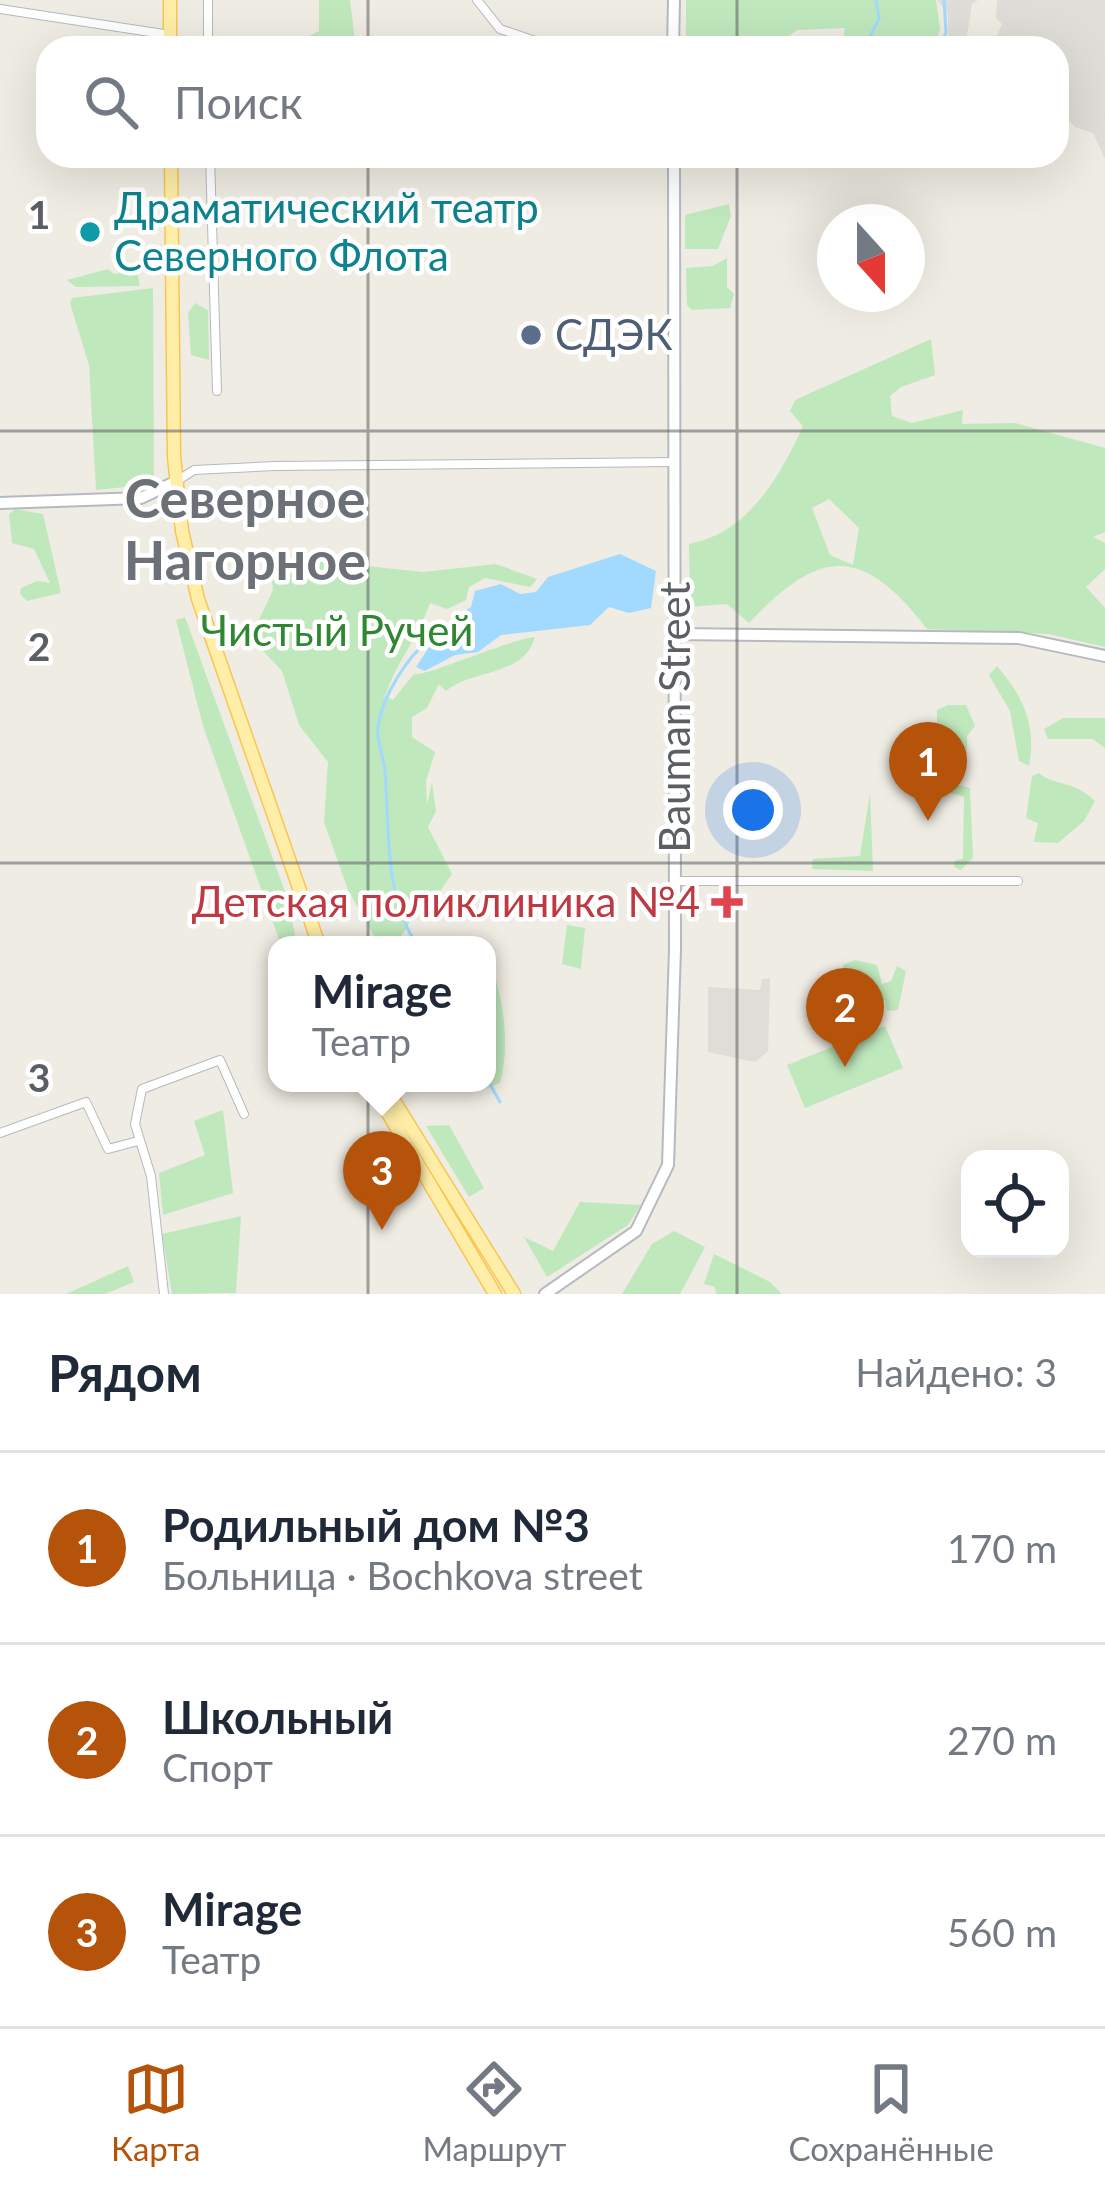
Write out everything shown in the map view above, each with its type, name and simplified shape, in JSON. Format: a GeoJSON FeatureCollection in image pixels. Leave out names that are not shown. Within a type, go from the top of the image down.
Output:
{"type":"FeatureCollection","features":[{"type":"Feature","properties":{"kind":"main road"},"geometry":{"type":"LineString","coordinates":[[170,0],[170,36]]}},
{"type":"Feature","properties":{"kind":"main road"},"geometry":{"type":"LineString","coordinates":[[171,168],[182,531],[198,599],[316,936]]}},
{"type":"Feature","properties":{"kind":"main road"},"geometry":{"type":"LineString","coordinates":[[375,1092],[496,1294]]}},
{"type":"Feature","properties":{"kind":"main road"},"geometry":{"type":"LineString","coordinates":[[389,1092],[514,1294]]}},
{"type":"Feature","properties":{"kind":"street"},"geometry":{"type":"LineString","coordinates":[[208,0],[208,36]]}},
{"type":"Feature","properties":{"kind":"street"},"geometry":{"type":"LineString","coordinates":[[477,0],[500,29],[521,36]]}},
{"type":"Feature","properties":{"kind":"street"},"geometry":{"type":"LineString","coordinates":[[674,0],[674,36]]}},
{"type":"Feature","properties":{"kind":"street"},"geometry":{"type":"LineString","coordinates":[[0,8],[140,36]]}},
{"type":"Feature","properties":{"kind":"street"},"geometry":{"type":"LineString","coordinates":[[210,168],[217,391]]}},
{"type":"Feature","properties":{"kind":"street","name":"Bauman Street"},"geometry":{"type":"LineString","coordinates":[[545,1294],[636,1232],[663,1183],[670,1148],[674,168]]}},
{"type":"Feature","properties":{"kind":"street"},"geometry":{"type":"LineString","coordinates":[[0,503],[141,498],[194,470],[676,462]]}},
{"type":"Feature","properties":{"kind":"street"},"geometry":{"type":"LineString","coordinates":[[674,634],[1019,638],[1105,656]]}},
{"type":"Feature","properties":{"kind":"street"},"geometry":{"type":"LineString","coordinates":[[674,880],[1018,881]]}},
{"type":"Feature","properties":{"kind":"street"},"geometry":{"type":"LineString","coordinates":[[164,1294],[151,1176],[135,1124],[142,1089],[220,1060],[244,1114]]}},
{"type":"Feature","properties":{"kind":"street"},"geometry":{"type":"LineString","coordinates":[[0,1133],[86,1102],[108,1149],[138,1142]]}},
{"type":"Feature","properties":{"kind":"shaded area"},"geometry":{"type":"Polygon","coordinates":[[[937,0],[978,0],[972,4],[967,36],[948,36],[948,14],[937,0]]]}},
{"type":"Feature","properties":{"kind":"shaded area"},"geometry":{"type":"Polygon","coordinates":[[[997,0],[1105,0],[1105,159],[1093,133],[1069,120],[1069,36],[997,36],[1002,24],[996,18],[997,0]]]}},
{"type":"Feature","properties":{"kind":"shaded area"},"geometry":{"type":"Polygon","coordinates":[[[770,978],[768,1051],[755,1062],[708,1052],[708,987],[760,990],[762,979],[770,978]]]}},
{"type":"Feature","properties":{"kind":"green space"},"geometry":{"type":"Polygon","coordinates":[[[319,0],[350,0],[354,36],[309,36],[319,31],[319,0]]]}},
{"type":"Feature","properties":{"kind":"green space"},"geometry":{"type":"Polygon","coordinates":[[[686,0],[936,0],[940,29],[938,36],[843,36],[845,28],[797,30],[789,36],[686,36],[686,0]]]}},
{"type":"Feature","properties":{"kind":"green space"},"geometry":{"type":"Polygon","coordinates":[[[729,204],[731,216],[718,249],[685,249],[685,215],[729,204]]]}},
{"type":"Feature","properties":{"kind":"green space"},"geometry":{"type":"Polygon","coordinates":[[[727,258],[727,287],[734,294],[730,308],[692,310],[687,305],[686,268],[713,266],[727,258]]]}},
{"type":"Feature","properties":{"kind":"green space"},"geometry":{"type":"Polygon","coordinates":[[[108,269],[114,274],[137,270],[140,286],[76,287],[67,280],[108,269]]]}},
{"type":"Feature","properties":{"kind":"green space"},"geometry":{"type":"Polygon","coordinates":[[[153,288],[154,484],[96,490],[89,365],[70,303],[72,298],[153,288]]]}},
{"type":"Feature","properties":{"kind":"green space"},"geometry":{"type":"Polygon","coordinates":[[[195,303],[208,310],[209,360],[191,355],[188,313],[195,303]]]}},
{"type":"Feature","properties":{"kind":"green space"},"geometry":{"type":"Polygon","coordinates":[[[931,339],[935,375],[890,396],[892,416],[912,423],[963,410],[962,424],[1015,423],[1105,448],[1105,532],[1093,537],[1105,543],[1105,569],[1086,587],[1105,608],[1105,647],[1049,634],[927,629],[881,581],[840,566],[797,581],[749,623],[727,604],[690,607],[689,544],[710,538],[745,516],[772,483],[803,426],[790,411],[795,400],[931,339]],[[829,499],[812,508],[830,555],[853,565],[859,528],[829,499]]]}},
{"type":"Feature","properties":{"kind":"green space"},"geometry":{"type":"Polygon","coordinates":[[[15,509],[43,514],[61,593],[27,601],[20,594],[21,588],[37,581],[50,583],[34,549],[12,543],[9,514],[15,509]]]}},
{"type":"Feature","properties":{"kind":"green space","name":"Чистый Ручей"},"geometry":{"type":"Polygon","coordinates":[[[319,561],[423,572],[496,564],[537,579],[530,587],[485,578],[469,587],[466,600],[447,609],[430,603],[385,696],[393,700],[414,674],[535,637],[529,650],[509,666],[446,691],[439,684],[427,708],[412,717],[412,737],[435,752],[426,781],[427,805],[432,782],[436,811],[428,827],[452,874],[429,907],[420,901],[401,936],[374,936],[348,890],[324,822],[328,762],[299,725],[282,671],[264,652],[254,630],[273,590],[272,579],[319,561]]]}},
{"type":"Feature","properties":{"kind":"green space"},"geometry":{"type":"Polygon","coordinates":[[[185,617],[288,900],[295,936],[278,936],[203,726],[176,620],[185,617]]]}},
{"type":"Feature","properties":{"kind":"green space"},"geometry":{"type":"Polygon","coordinates":[[[997,666],[1026,712],[1029,766],[1019,761],[1010,711],[989,675],[997,666]]]}},
{"type":"Feature","properties":{"kind":"green space"},"geometry":{"type":"Polygon","coordinates":[[[966,705],[975,726],[967,736],[967,763],[951,764],[949,730],[937,728],[937,710],[966,705]]]}},
{"type":"Feature","properties":{"kind":"green space"},"geometry":{"type":"Polygon","coordinates":[[[1063,718],[1105,718],[1105,748],[1093,739],[1048,739],[1044,729],[1063,718]]]}},
{"type":"Feature","properties":{"kind":"green space"},"geometry":{"type":"Polygon","coordinates":[[[1039,773],[1095,801],[1084,821],[1058,843],[1034,842],[1038,823],[1026,818],[1032,776],[1039,773]]]}},
{"type":"Feature","properties":{"kind":"green space"},"geometry":{"type":"Polygon","coordinates":[[[935,779],[970,788],[973,858],[961,870],[954,867],[955,860],[963,859],[964,797],[935,788],[935,779]]]}},
{"type":"Feature","properties":{"kind":"green space"},"geometry":{"type":"Polygon","coordinates":[[[870,793],[873,871],[812,869],[813,859],[860,856],[870,793]]]}},
{"type":"Feature","properties":{"kind":"green space"},"geometry":{"type":"Polygon","coordinates":[[[567,925],[585,928],[581,969],[562,964],[567,925]]]}},
{"type":"Feature","properties":{"kind":"green space"},"geometry":{"type":"Polygon","coordinates":[[[855,960],[877,965],[882,984],[891,981],[897,966],[906,971],[898,1010],[887,1011],[885,1000],[876,1012],[852,1012],[843,965],[855,960]]]}},
{"type":"Feature","properties":{"kind":"green space"},"geometry":{"type":"Polygon","coordinates":[[[496,982],[505,1035],[500,1083],[496,1084],[496,982]]]}},
{"type":"Feature","properties":{"kind":"green space"},"geometry":{"type":"Polygon","coordinates":[[[885,1026],[903,1068],[805,1108],[787,1065],[885,1026]]]}},
{"type":"Feature","properties":{"kind":"green space"},"geometry":{"type":"Polygon","coordinates":[[[223,1110],[233,1193],[163,1215],[159,1173],[205,1155],[194,1121],[223,1110]]]}},
{"type":"Feature","properties":{"kind":"green space"},"geometry":{"type":"Polygon","coordinates":[[[449,1125],[484,1188],[469,1197],[426,1126],[449,1125]]]}},
{"type":"Feature","properties":{"kind":"green space"},"geometry":{"type":"Polygon","coordinates":[[[580,1202],[641,1205],[628,1225],[547,1277],[524,1237],[553,1251],[580,1202]]]}},
{"type":"Feature","properties":{"kind":"green space"},"geometry":{"type":"Polygon","coordinates":[[[241,1216],[236,1293],[172,1294],[162,1234],[241,1216]]]}},
{"type":"Feature","properties":{"kind":"green space"},"geometry":{"type":"Polygon","coordinates":[[[674,1231],[705,1247],[680,1294],[622,1294],[652,1244],[674,1231]]]}},
{"type":"Feature","properties":{"kind":"green space"},"geometry":{"type":"Polygon","coordinates":[[[714,1254],[770,1282],[782,1294],[716,1294],[715,1287],[704,1284],[714,1254]]]}},
{"type":"Feature","properties":{"kind":"green space"},"geometry":{"type":"Polygon","coordinates":[[[128,1266],[134,1282],[105,1294],[66,1294],[128,1266]]]}},
{"type":"Feature","properties":{"kind":"water"},"geometry":{"type":"Polygon","coordinates":[[[620,554],[656,571],[651,608],[629,613],[609,607],[590,625],[501,635],[478,652],[455,655],[425,671],[416,667],[444,624],[471,607],[475,591],[501,584],[520,594],[536,592],[548,577],[620,554]]]}},
{"type":"Feature","properties":{"kind":"waterway"},"geometry":{"type":"LineString","coordinates":[[870,36],[879,19],[876,0]]}},
{"type":"Feature","properties":{"kind":"waterway"},"geometry":{"type":"LineString","coordinates":[[944,0],[944,36]]}},
{"type":"Feature","properties":{"kind":"waterway"},"geometry":{"type":"LineString","coordinates":[[412,936],[393,883],[378,726],[405,666],[430,639],[439,639]]}},
{"type":"Feature","properties":{"kind":"waterway"},"geometry":{"type":"LineString","coordinates":[[494,1092],[500,1102]]}},
{"type":"Feature","properties":{"kind":"place","name":"Драматический театр Северного Флота"},"geometry":{"type":"Point","coordinates":[90,232]}},
{"type":"Feature","properties":{"kind":"place","name":"СДЭК"},"geometry":{"type":"Point","coordinates":[531,335]}},
{"type":"Feature","properties":{"kind":"place","name":"Родильный дом №3"},"geometry":{"type":"Point","coordinates":[928,821]}},
{"type":"Feature","properties":{"kind":"place","name":"Детская поликлиника №4"},"geometry":{"type":"Point","coordinates":[727,902]}},
{"type":"Feature","properties":{"kind":"place","name":"Школьный"},"geometry":{"type":"Point","coordinates":[845,1067]}},
{"type":"Feature","properties":{"kind":"place","name":"Mirage"},"geometry":{"type":"Point","coordinates":[382,1230]}},
{"type":"Feature","properties":{"kind":"district","name":"Северное Нагорное"},"geometry":{"type":"Point","coordinates":[245,530]}}]}
